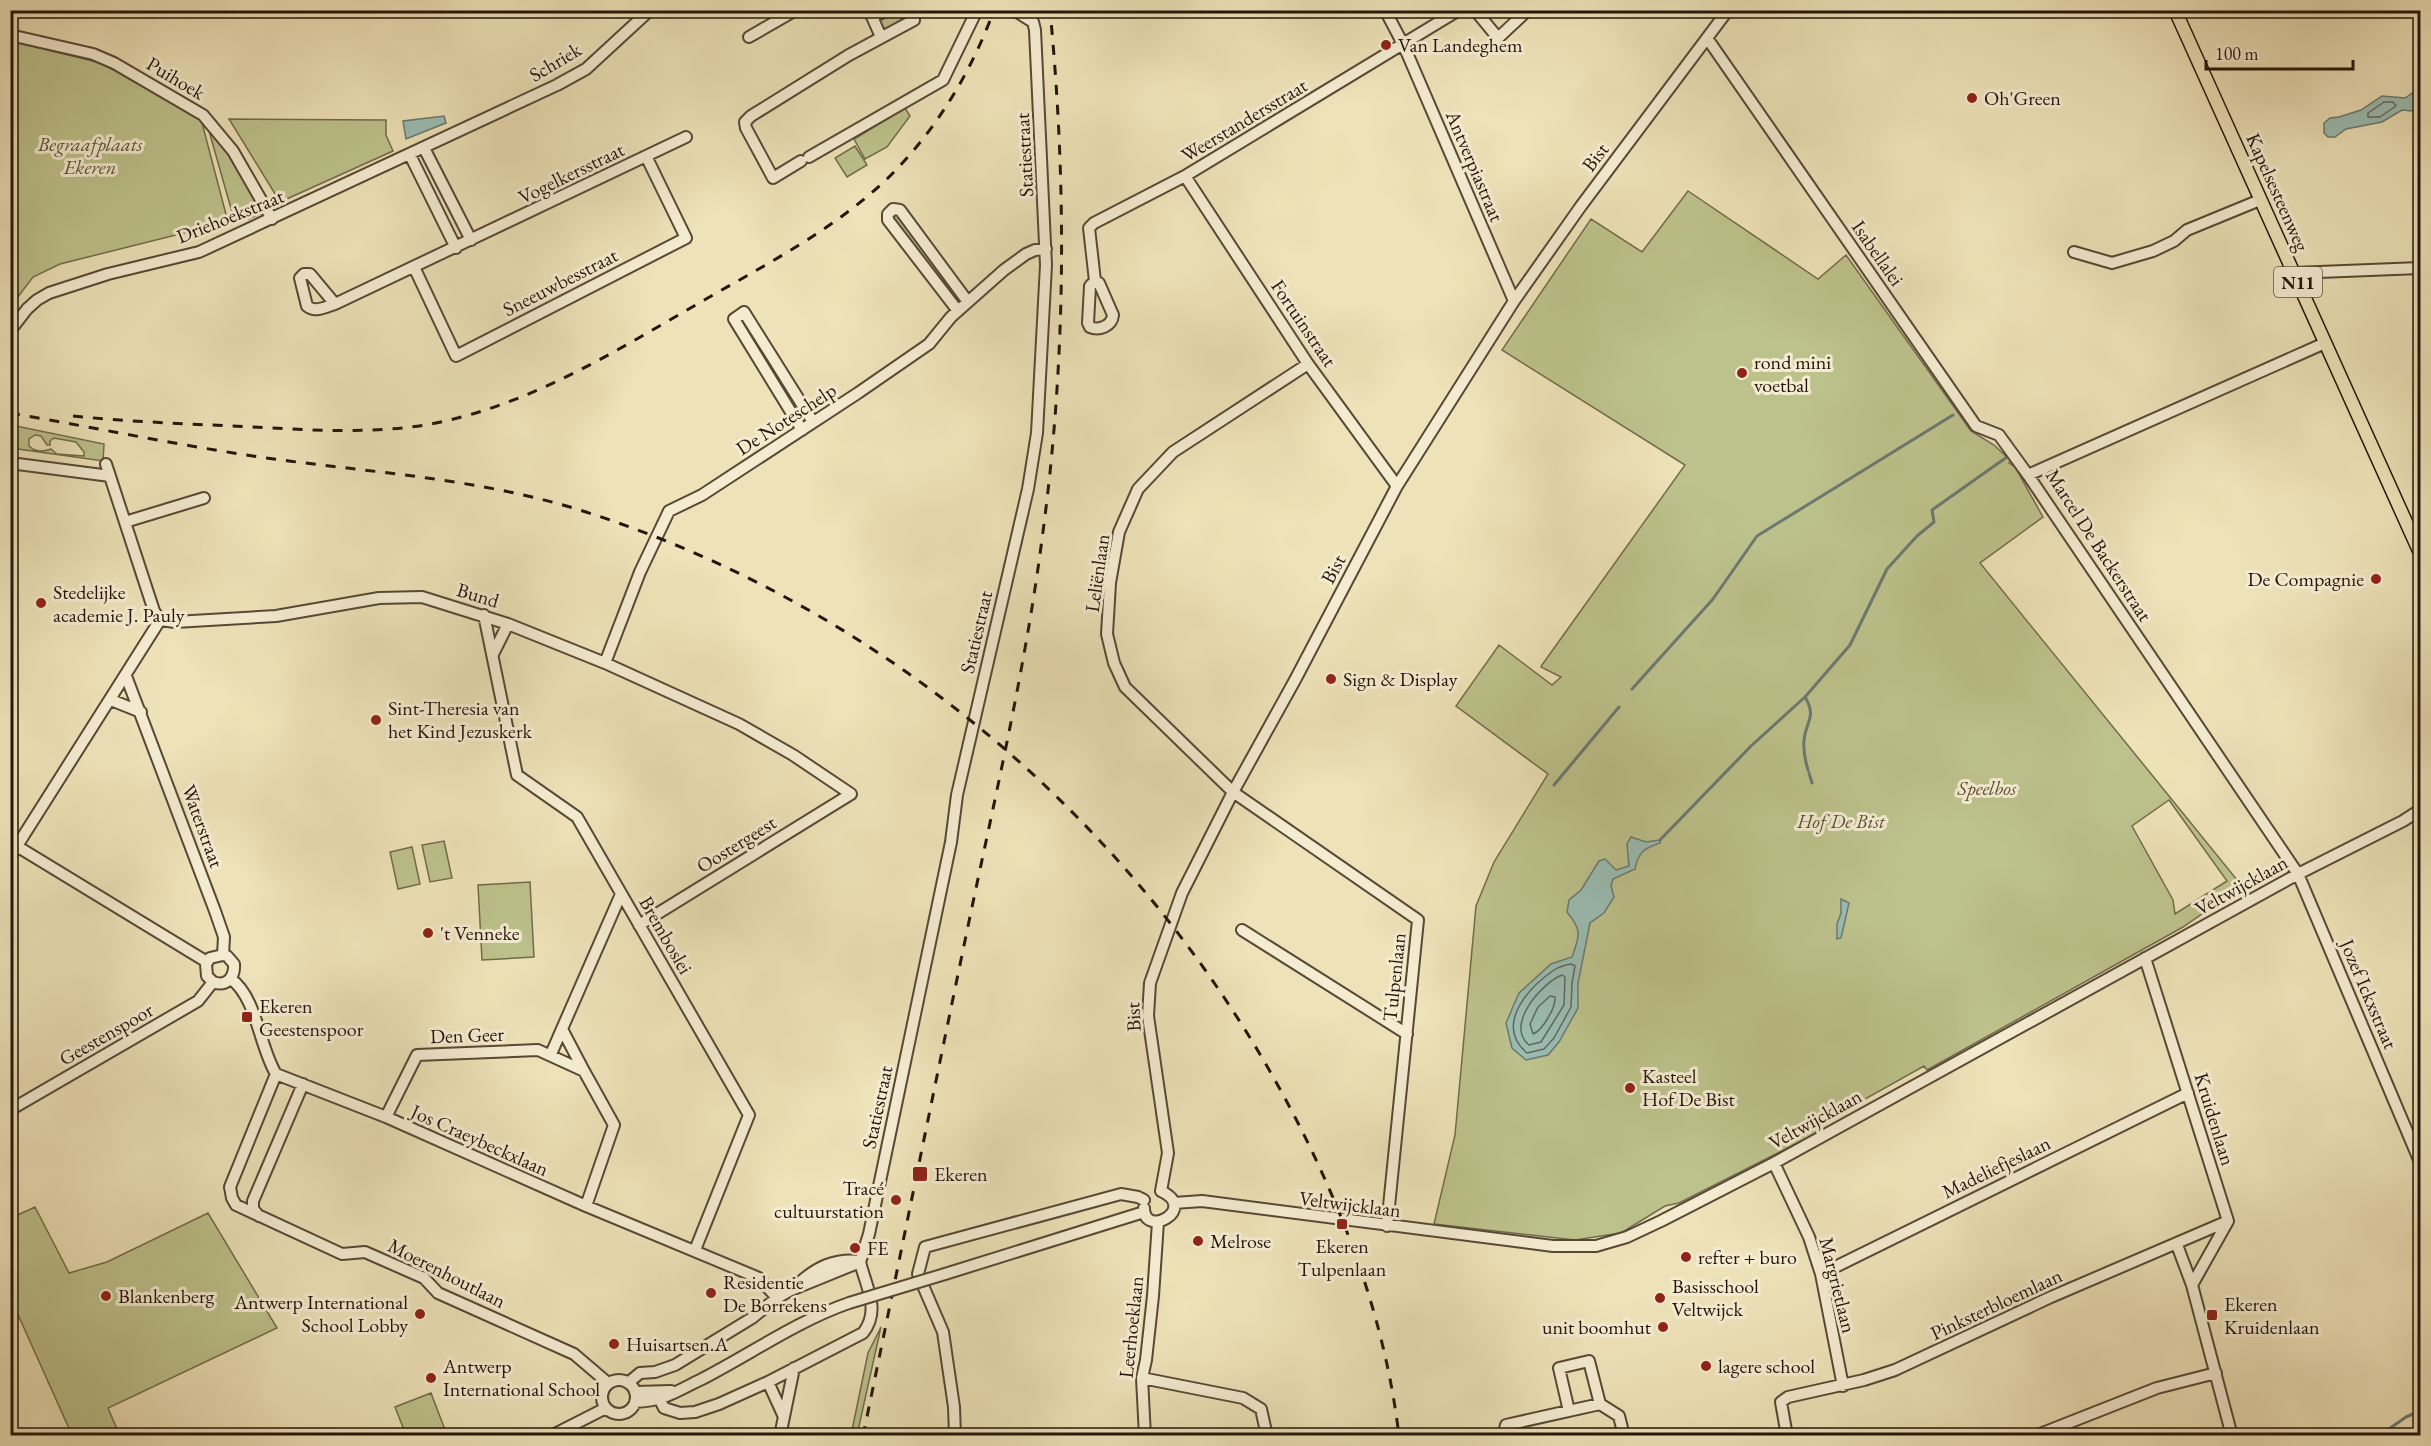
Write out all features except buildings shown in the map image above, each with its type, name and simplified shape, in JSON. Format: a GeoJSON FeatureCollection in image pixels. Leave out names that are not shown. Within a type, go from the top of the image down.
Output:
{"type":"FeatureCollection","features":[{"type":"Feature","properties":{"kind":"main road","name":"Kapelsesteenweg"},"geometry":{"type":"LineString","coordinates":[[2175,10],[2421,553]]}},
{"type":"Feature","properties":{"kind":"street","name":"Schriek"},"geometry":{"type":"LineString","coordinates":[[467,127],[586,69],[650,10]]}},
{"type":"Feature","properties":{"kind":"street"},"geometry":{"type":"LineString","coordinates":[[749,37],[796,10]]}},
{"type":"Feature","properties":{"kind":"street"},"geometry":{"type":"LineString","coordinates":[[881,38],[871,14],[888,10]]}},
{"type":"Feature","properties":{"kind":"street"},"geometry":{"type":"LineString","coordinates":[[913,10],[914,20],[751,116],[745,122],[773,178],[943,80],[977,10]]}},
{"type":"Feature","properties":{"kind":"street","name":"Statiestraat"},"geometry":{"type":"LineString","coordinates":[[860,1262],[869,1234],[951,842],[957,795],[1033,459],[1044,329],[1046,249],[1035,30],[1032,22],[1014,10]]}},
{"type":"Feature","properties":{"kind":"street","name":"Antverpiastraat"},"geometry":{"type":"LineString","coordinates":[[1385,10],[1404,46],[1514,301]]}},
{"type":"Feature","properties":{"kind":"street","name":"Weerstandersstraat"},"geometry":{"type":"LineString","coordinates":[[1095,281],[1089,228],[1094,223],[1185,176],[1404,46],[1459,10]]}},
{"type":"Feature","properties":{"kind":"street"},"geometry":{"type":"LineString","coordinates":[[1475,10],[1498,38],[1528,10]]}},
{"type":"Feature","properties":{"kind":"street","name":"Bist"},"geometry":{"type":"LineString","coordinates":[[1161,1191],[1168,1153],[1148,1016],[1150,983],[1182,893],[1233,792],[1397,486],[1514,301],[1581,206],[1728,10]]}},
{"type":"Feature","properties":{"kind":"street","name":"Puihoek"},"geometry":{"type":"LineString","coordinates":[[10,35],[93,54],[114,63],[203,115],[233,151],[272,219]]}},
{"type":"Feature","properties":{"kind":"street","name":"Isabellalei"},"geometry":{"type":"LineString","coordinates":[[1707,38],[1976,426],[1999,435],[2028,475]]}},
{"type":"Feature","properties":{"kind":"street","name":"Driehoekstraat"},"geometry":{"type":"LineString","coordinates":[[10,331],[27,309],[49,293],[97,277],[199,252],[467,127]]}},
{"type":"Feature","properties":{"kind":"street","name":"Vogelkersstraat"},"geometry":{"type":"LineString","coordinates":[[334,304],[686,137]]}},
{"type":"Feature","properties":{"kind":"street"},"geometry":{"type":"LineString","coordinates":[[424,148],[471,240]]}},
{"type":"Feature","properties":{"kind":"street"},"geometry":{"type":"LineString","coordinates":[[410,155],[456,248]]}},
{"type":"Feature","properties":{"kind":"street","name":"Sneeuwbesstraat"},"geometry":{"type":"LineString","coordinates":[[414,267],[456,356],[686,238],[646,156]]}},
{"type":"Feature","properties":{"kind":"street","name":"Fortuinstraat"},"geometry":{"type":"LineString","coordinates":[[1185,176],[1308,364],[1397,486]]}},
{"type":"Feature","properties":{"kind":"street"},"geometry":{"type":"LineString","coordinates":[[2074,252],[2112,264],[2153,251],[2174,241],[2187,231],[2260,200]]}},
{"type":"Feature","properties":{"kind":"street"},"geometry":{"type":"LineString","coordinates":[[957,311],[888,220],[890,211],[900,210],[968,302]]}},
{"type":"Feature","properties":{"kind":"street","name":"De Noteschelp"},"geometry":{"type":"LineString","coordinates":[[605,663],[640,572],[669,511],[702,495],[928,344],[957,311],[1004,270],[1026,254],[1046,249]]}},
{"type":"Feature","properties":{"kind":"street"},"geometry":{"type":"LineString","coordinates":[[2294,273],[2421,268]]}},
{"type":"Feature","properties":{"kind":"street"},"geometry":{"type":"LineString","coordinates":[[802,430],[734,318],[744,312],[813,422]]}},
{"type":"Feature","properties":{"kind":"street","name":"Marcel De Backerstraat"},"geometry":{"type":"LineString","coordinates":[[2298,874],[2028,475],[2325,343]]}},
{"type":"Feature","properties":{"kind":"street","name":"Leliënlaan"},"geometry":{"type":"LineString","coordinates":[[1233,792],[1125,687],[1114,663],[1107,634],[1110,583],[1119,532],[1138,489],[1173,452],[1308,364]]}},
{"type":"Feature","properties":{"kind":"street"},"geometry":{"type":"LineString","coordinates":[[10,464],[110,476]]}},
{"type":"Feature","properties":{"kind":"street"},"geometry":{"type":"LineString","coordinates":[[10,858],[14,844],[111,700],[160,620],[154,611],[106,464]]}},
{"type":"Feature","properties":{"kind":"street"},"geometry":{"type":"LineString","coordinates":[[125,522],[204,498]]}},
{"type":"Feature","properties":{"kind":"street","name":"Bund"},"geometry":{"type":"LineString","coordinates":[[160,620],[175,622],[276,616],[379,598],[422,597],[508,624],[605,663],[739,724],[793,755],[851,794]]}},
{"type":"Feature","properties":{"kind":"street","name":"Bremboslei"},"geometry":{"type":"LineString","coordinates":[[484,615],[518,776],[577,817],[749,1115],[695,1250]]}},
{"type":"Feature","properties":{"kind":"street"},"geometry":{"type":"LineString","coordinates":[[493,654],[508,624]]}},
{"type":"Feature","properties":{"kind":"street","name":"Waterstraat"},"geometry":{"type":"LineString","coordinates":[[126,676],[215,911],[224,937],[223,955]]}},
{"type":"Feature","properties":{"kind":"street"},"geometry":{"type":"LineString","coordinates":[[111,700],[141,712]]}},
{"type":"Feature","properties":{"kind":"street","name":"Tulpenlaan"},"geometry":{"type":"LineString","coordinates":[[1233,792],[1418,920],[1387,1226]]}},
{"type":"Feature","properties":{"kind":"street","name":"Oostergeest"},"geometry":{"type":"LineString","coordinates":[[639,925],[851,794]]}},
{"type":"Feature","properties":{"kind":"street","name":"Veltwijcklaan"},"geometry":{"type":"LineString","coordinates":[[1174,1203],[1202,1201],[1553,1246],[1596,1246],[1627,1237],[1774,1163],[2298,874],[2421,810]]}},
{"type":"Feature","properties":{"kind":"street"},"geometry":{"type":"LineString","coordinates":[[14,844],[207,962]]}},
{"type":"Feature","properties":{"kind":"street","name":"Jozef Ickxstraat"},"geometry":{"type":"LineString","coordinates":[[2298,874],[2421,1162]]}},
{"type":"Feature","properties":{"kind":"street"},"geometry":{"type":"LineString","coordinates":[[551,1054],[621,894]]}},
{"type":"Feature","properties":{"kind":"street"},"geometry":{"type":"LineString","coordinates":[[1242,930],[1407,1034]]}},
{"type":"Feature","properties":{"kind":"street"},"geometry":{"type":"LineString","coordinates":[[223,955],[234,964],[231,979],[222,984],[213,982],[207,976],[207,962],[214,956],[223,955]]}},
{"type":"Feature","properties":{"kind":"street","name":"Kruidenlaan"},"geometry":{"type":"LineString","coordinates":[[2145,958],[2228,1221]]}},
{"type":"Feature","properties":{"kind":"street"},"geometry":{"type":"LineString","coordinates":[[231,979],[238,984],[245,995],[267,1060],[276,1074]]}},
{"type":"Feature","properties":{"kind":"street","name":"Geestenspoor"},"geometry":{"type":"LineString","coordinates":[[10,1110],[198,1001],[213,982]]}},
{"type":"Feature","properties":{"kind":"street"},"geometry":{"type":"LineString","coordinates":[[563,1031],[614,1125],[586,1206]]}},
{"type":"Feature","properties":{"kind":"street","name":"Den Geer"},"geometry":{"type":"LineString","coordinates":[[386,1117],[417,1055],[538,1050],[584,1071]]}},
{"type":"Feature","properties":{"kind":"street","name":"Jos Craeybeckxlaan"},"geometry":{"type":"LineString","coordinates":[[276,1074],[386,1117],[586,1206],[759,1278],[777,1298]]}},
{"type":"Feature","properties":{"kind":"street","name":"Moerenhoutlaan"},"geometry":{"type":"LineString","coordinates":[[276,1074],[230,1187],[231,1198],[236,1205],[342,1254],[365,1252],[424,1278],[438,1293],[574,1354],[608,1383]]}},
{"type":"Feature","properties":{"kind":"street"},"geometry":{"type":"LineString","coordinates":[[260,1217],[253,1209],[253,1201],[303,1084]]}},
{"type":"Feature","properties":{"kind":"street","name":"Madeliefjeslaan"},"geometry":{"type":"LineString","coordinates":[[1821,1274],[2188,1092]]}},
{"type":"Feature","properties":{"kind":"street","name":"Margrietlaan"},"geometry":{"type":"LineString","coordinates":[[1774,1163],[1809,1237],[1821,1274],[1843,1386]]}},
{"type":"Feature","properties":{"kind":"street"},"geometry":{"type":"LineString","coordinates":[[1161,1191],[1169,1195],[1174,1203],[1173,1212],[1167,1220],[1158,1222],[1149,1219],[1144,1212],[1144,1200],[1151,1193],[1161,1191]]}},
{"type":"Feature","properties":{"kind":"street"},"geometry":{"type":"LineString","coordinates":[[955,1436],[953,1398],[943,1332],[940,1320],[918,1274],[922,1251],[925,1247],[1121,1194],[1144,1200]]}},
{"type":"Feature","properties":{"kind":"street"},"geometry":{"type":"LineString","coordinates":[[660,1400],[664,1408],[680,1413],[695,1412],[719,1404],[768,1382],[864,1331],[871,1321],[873,1304],[860,1262],[845,1259],[822,1266],[752,1318],[675,1365],[655,1372],[640,1373],[633,1392],[630,1410],[617,1414],[606,1408],[602,1394],[608,1383],[616,1380],[633,1392],[660,1400],[736,1362],[827,1312],[849,1303],[945,1274],[1144,1212]]}},
{"type":"Feature","properties":{"kind":"street"},"geometry":{"type":"LineString","coordinates":[[2192,1285],[2228,1221]]}},
{"type":"Feature","properties":{"kind":"street","name":"Pinksterbloemlaan"},"geometry":{"type":"LineString","coordinates":[[1787,1436],[1781,1408],[1782,1402],[1788,1397],[1843,1386],[1895,1370],[2050,1297],[2177,1245],[2228,1221]]}},
{"type":"Feature","properties":{"kind":"street","name":"Leerhoeklaan"},"geometry":{"type":"LineString","coordinates":[[1145,1436],[1142,1378],[1154,1296],[1158,1222]]}},
{"type":"Feature","properties":{"kind":"street"},"geometry":{"type":"LineString","coordinates":[[2177,1245],[2192,1285],[2232,1436]]}},
{"type":"Feature","properties":{"kind":"street"},"geometry":{"type":"LineString","coordinates":[[1569,1411],[1559,1368],[1589,1361],[1600,1404],[1619,1416],[1623,1436]]}},
{"type":"Feature","properties":{"kind":"street"},"geometry":{"type":"LineString","coordinates":[[780,1436],[794,1368]]}},
{"type":"Feature","properties":{"kind":"street"},"geometry":{"type":"LineString","coordinates":[[2034,1436],[2157,1388],[2216,1373]]}},
{"type":"Feature","properties":{"kind":"street"},"geometry":{"type":"LineString","coordinates":[[1142,1378],[1243,1398],[1261,1409],[1267,1436]]}},
{"type":"Feature","properties":{"kind":"street"},"geometry":{"type":"LineString","coordinates":[[768,1382],[784,1417]]}},
{"type":"Feature","properties":{"kind":"street"},"geometry":{"type":"LineString","coordinates":[[633,1392],[658,1393],[678,1390]]}},
{"type":"Feature","properties":{"kind":"street"},"geometry":{"type":"LineString","coordinates":[[1503,1436],[1506,1425],[1600,1404]]}},
{"type":"Feature","properties":{"kind":"street"},"geometry":{"type":"LineString","coordinates":[[551,1436],[606,1408]]}},
{"type":"Feature","properties":{"kind":"green space"},"geometry":{"type":"Polygon","coordinates":[[[895,11],[908,11],[908,16],[888,29],[881,28],[880,17],[895,11]]]}},
{"type":"Feature","properties":{"kind":"green space","name":"Begraafplaats Ekeren"},"geometry":{"type":"Polygon","coordinates":[[[11,41],[101,63],[201,119],[228,222],[60,264],[33,277],[14,302],[11,302],[11,41]]]}},
{"type":"Feature","properties":{"kind":"green space"},"geometry":{"type":"Polygon","coordinates":[[[905,108],[910,116],[887,147],[865,159],[854,139],[905,108]]]}},
{"type":"Feature","properties":{"kind":"green space"},"geometry":{"type":"Polygon","coordinates":[[[229,119],[386,120],[386,135],[393,151],[280,202],[229,119]]]}},
{"type":"Feature","properties":{"kind":"green space"},"geometry":{"type":"Polygon","coordinates":[[[209,131],[219,136],[266,211],[249,219],[234,219],[209,131]]]}},
{"type":"Feature","properties":{"kind":"green space"},"geometry":{"type":"Polygon","coordinates":[[[855,146],[867,165],[847,177],[835,158],[855,146]]]}},
{"type":"Feature","properties":{"kind":"green space","name":"Hof De Bist"},"geometry":{"type":"Polygon","coordinates":[[[1688,191],[1818,279],[1846,255],[1971,431],[1994,445],[2011,461],[2009,463],[2015,467],[2043,517],[1980,563],[2242,886],[2183,927],[1927,1070],[1924,1066],[1822,1123],[1815,1134],[1679,1203],[1665,1206],[1621,1233],[1575,1240],[1434,1224],[1455,1135],[1476,906],[1494,862],[1548,774],[1456,706],[1499,645],[1552,685],[1561,677],[1541,667],[1542,665],[1685,465],[1502,350],[1591,219],[1642,252],[1688,191]],[[2169,800],[2132,826],[2173,900],[2175,914],[2227,881],[2169,800]]]}},
{"type":"Feature","properties":{"kind":"green space"},"geometry":{"type":"Polygon","coordinates":[[[897,214],[954,290],[948,294],[892,218],[897,214]]]}},
{"type":"Feature","properties":{"kind":"green space"},"geometry":{"type":"Polygon","coordinates":[[[11,425],[104,444],[103,461],[11,448],[11,425]],[[35,435],[29,439],[31,448],[42,451],[51,449],[57,454],[84,456],[84,452],[76,442],[54,438],[50,441],[50,445],[47,445],[41,436],[35,435]]]}},
{"type":"Feature","properties":{"kind":"green space"},"geometry":{"type":"Polygon","coordinates":[[[444,841],[452,878],[430,882],[422,845],[444,841]]]}},
{"type":"Feature","properties":{"kind":"green space"},"geometry":{"type":"Polygon","coordinates":[[[412,847],[420,884],[398,889],[390,852],[412,847]]]}},
{"type":"Feature","properties":{"kind":"green space"},"geometry":{"type":"Polygon","coordinates":[[[530,882],[534,957],[482,960],[478,885],[530,882]]]}},
{"type":"Feature","properties":{"kind":"green space"},"geometry":{"type":"Polygon","coordinates":[[[35,1207],[69,1273],[107,1262],[208,1213],[277,1328],[108,1408],[117,1429],[104,1435],[72,1435],[11,1299],[11,1218],[35,1207]]]}},
{"type":"Feature","properties":{"kind":"green space"},"geometry":{"type":"Polygon","coordinates":[[[881,1327],[857,1435],[851,1435],[868,1353],[881,1327]]]}},
{"type":"Feature","properties":{"kind":"green space"},"geometry":{"type":"Polygon","coordinates":[[[431,1393],[447,1435],[406,1435],[395,1407],[431,1393]]]}},
{"type":"Feature","properties":{"kind":"water"},"geometry":{"type":"Polygon","coordinates":[[[2420,88],[2420,108],[2413,111],[2402,110],[2382,122],[2346,129],[2335,137],[2328,137],[2324,133],[2324,123],[2330,118],[2361,110],[2382,96],[2405,98],[2420,88]]]}},
{"type":"Feature","properties":{"kind":"water"},"geometry":{"type":"Polygon","coordinates":[[[444,116],[446,123],[406,139],[403,121],[444,116]]]}},
{"type":"Feature","properties":{"kind":"water"},"geometry":{"type":"Polygon","coordinates":[[[1631,837],[1646,842],[1660,840],[1660,843],[1643,852],[1638,858],[1635,869],[1613,879],[1611,886],[1614,897],[1604,913],[1590,923],[1578,983],[1578,1008],[1559,1042],[1548,1055],[1526,1060],[1512,1048],[1506,1023],[1519,993],[1551,964],[1572,957],[1578,933],[1567,912],[1569,900],[1581,890],[1599,861],[1605,859],[1616,870],[1629,866],[1627,844],[1631,837]]]}},
{"type":"Feature","properties":{"kind":"water"},"geometry":{"type":"Polygon","coordinates":[[[1841,899],[1849,903],[1841,938],[1837,939],[1837,924],[1841,913],[1841,899]]]}},
{"type":"Feature","properties":{"kind":"waterway"},"geometry":{"type":"LineString","coordinates":[[1632,689],[1713,599],[1757,536],[1953,415]]}},
{"type":"Feature","properties":{"kind":"waterway"},"geometry":{"type":"LineString","coordinates":[[1660,840],[1751,746],[1805,697],[1850,645],[1887,569],[1917,536],[1934,522],[1932,510],[2007,457]]}},
{"type":"Feature","properties":{"kind":"waterway"},"geometry":{"type":"LineString","coordinates":[[1805,697],[1810,709],[1804,744],[1808,770]]}},
{"type":"Feature","properties":{"kind":"waterway"},"geometry":{"type":"LineString","coordinates":[[1554,785],[1619,707]]}},
{"type":"Feature","properties":{"kind":"waterway"},"geometry":{"type":"LineString","coordinates":[[1809,773],[1812,783]]}},
{"type":"Feature","properties":{"kind":"waterway"},"geometry":{"type":"LineString","coordinates":[[2379,1436],[2406,1417],[2420,1411]]}},
{"type":"Feature","properties":{"kind":"railway"},"geometry":{"type":"LineString","coordinates":[[73,416],[295,429],[382,430],[425,425],[463,417],[536,391],[605,357],[777,258],[823,229],[867,197],[904,161],[936,121],[963,79],[994,10]]}},
{"type":"Feature","properties":{"kind":"railway"},"geometry":{"type":"LineString","coordinates":[[863,1436],[1008,736],[1027,638],[1042,539],[1056,407],[1061,275],[1059,143],[1050,10]]}},
{"type":"Feature","properties":{"kind":"railway"},"geometry":{"type":"LineString","coordinates":[[10,413],[184,445],[476,486],[550,501],[586,512],[699,555],[807,609],[908,673],[1002,747],[1089,830],[1168,920],[1238,1018],[1298,1123],[1349,1236],[1375,1314],[1385,1354],[1399,1436]]}},
{"type":"Feature","properties":{"kind":"place","name":"Van Landeghem"},"geometry":{"type":"Point","coordinates":[1386,45]}},
{"type":"Feature","properties":{"kind":"place","name":"Oh'Green"},"geometry":{"type":"Point","coordinates":[1972,98]}},
{"type":"Feature","properties":{"kind":"place","name":"rond mini voetbal"},"geometry":{"type":"Point","coordinates":[1742,373]}},
{"type":"Feature","properties":{"kind":"place","name":"De Compagnie"},"geometry":{"type":"Point","coordinates":[2376,579]}},
{"type":"Feature","properties":{"kind":"place","name":"Stedelijke academie J. Pauly"},"geometry":{"type":"Point","coordinates":[41,603]}},
{"type":"Feature","properties":{"kind":"place","name":"Sign & Display"},"geometry":{"type":"Point","coordinates":[1331,679]}},
{"type":"Feature","properties":{"kind":"place","name":"Sint-Theresia van het Kind Jezuskerk"},"geometry":{"type":"Point","coordinates":[376,720]}},
{"type":"Feature","properties":{"kind":"place","name":"'t Venneke"},"geometry":{"type":"Point","coordinates":[428,933]}},
{"type":"Feature","properties":{"kind":"place","name":"Ekeren Geestenspoor"},"geometry":{"type":"Point","coordinates":[247,1017]}},
{"type":"Feature","properties":{"kind":"place","name":"Kasteel Hof De Bist"},"geometry":{"type":"Point","coordinates":[1630,1088]}},
{"type":"Feature","properties":{"kind":"place","name":"Ekeren"},"geometry":{"type":"Point","coordinates":[920,1174]}},
{"type":"Feature","properties":{"kind":"place","name":"Tracé cultuurstation"},"geometry":{"type":"Point","coordinates":[896,1200]}},
{"type":"Feature","properties":{"kind":"place","name":"Ekeren Tulpenlaan"},"geometry":{"type":"Point","coordinates":[1342,1224]}},
{"type":"Feature","properties":{"kind":"place","name":"Melrose"},"geometry":{"type":"Point","coordinates":[1198,1241]}},
{"type":"Feature","properties":{"kind":"place","name":"FE"},"geometry":{"type":"Point","coordinates":[855,1248]}},
{"type":"Feature","properties":{"kind":"place","name":"refter + buro"},"geometry":{"type":"Point","coordinates":[1686,1257]}},
{"type":"Feature","properties":{"kind":"place","name":"Residentie De Borrekens"},"geometry":{"type":"Point","coordinates":[711,1293]}},
{"type":"Feature","properties":{"kind":"place","name":"Blankenberg"},"geometry":{"type":"Point","coordinates":[106,1296]}},
{"type":"Feature","properties":{"kind":"place","name":"Basisschool Veltwijck"},"geometry":{"type":"Point","coordinates":[1660,1298]}},
{"type":"Feature","properties":{"kind":"place","name":"Antwerp International School Lobby"},"geometry":{"type":"Point","coordinates":[420,1314]}},
{"type":"Feature","properties":{"kind":"place","name":"Ekeren Kruidenlaan"},"geometry":{"type":"Point","coordinates":[2212,1315]}},
{"type":"Feature","properties":{"kind":"place","name":"unit boomhut"},"geometry":{"type":"Point","coordinates":[1663,1327]}},
{"type":"Feature","properties":{"kind":"place","name":"Huisartsen.A"},"geometry":{"type":"Point","coordinates":[614,1344]}},
{"type":"Feature","properties":{"kind":"place","name":"lagere school"},"geometry":{"type":"Point","coordinates":[1706,1366]}},
{"type":"Feature","properties":{"kind":"place","name":"Antwerp International School"},"geometry":{"type":"Point","coordinates":[431,1378]}},
{"type":"Feature","properties":{"kind":"park label","name":"Speelbos"},"geometry":{"type":"Point","coordinates":[1987,788]}}]}
